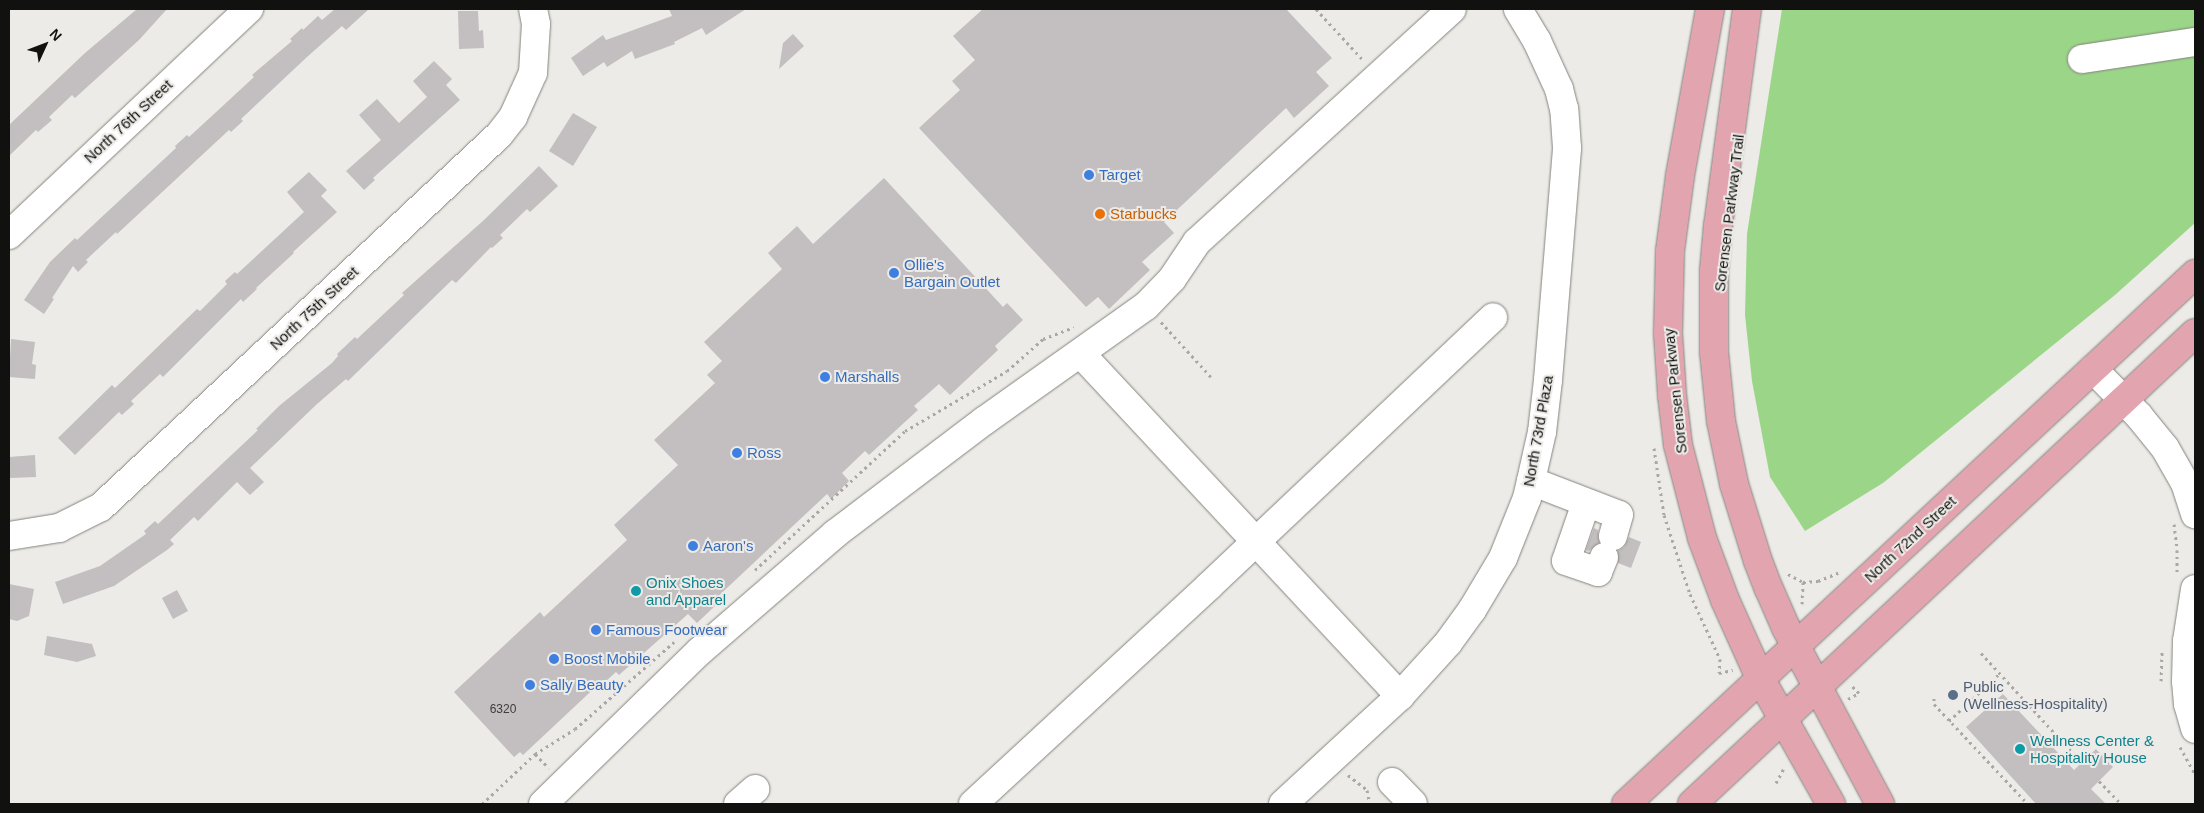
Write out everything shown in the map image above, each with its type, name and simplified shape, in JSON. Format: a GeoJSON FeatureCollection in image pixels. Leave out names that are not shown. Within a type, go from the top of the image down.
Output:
{"type":"FeatureCollection","features":[{"type":"Feature","properties":{"kind":"main road","name":"Sorensen Parkway"},"geometry":{"type":"LineString","coordinates":[[1710,9],[1680,176],[1671,242],[1668,316],[1672,395],[1682,464],[1702,538],[1725,600],[1760,678],[1831,804]]}},
{"type":"Feature","properties":{"kind":"main road"},"geometry":{"type":"LineString","coordinates":[[1747,9],[1717,234],[1712,311],[1721,421],[1737,494],[1758,561],[1795,645],[1880,804]]}},
{"type":"Feature","properties":{"kind":"main road","name":"North 72nd Street"},"geometry":{"type":"LineString","coordinates":[[1626,804],[2195,274]]}},
{"type":"Feature","properties":{"kind":"main road"},"geometry":{"type":"LineString","coordinates":[[1692,804],[2125,402],[2195,334]]}},
{"type":"Feature","properties":{"kind":"street","name":"North 76th Street"},"geometry":{"type":"LineString","coordinates":[[9,235],[250,9]]}},
{"type":"Feature","properties":{"kind":"street","name":"North 75th Street"},"geometry":{"type":"LineString","coordinates":[[9,536],[59,528],[101,507],[499,135],[513,117],[533,73],[536,24],[534,9]]}},
{"type":"Feature","properties":{"kind":"street"},"geometry":{"type":"LineString","coordinates":[[544,804],[700,651],[835,534],[984,421],[1081,354],[1146,306],[1172,279],[1197,242],[1452,9]]}},
{"type":"Feature","properties":{"kind":"street","name":"North 73rd Plaza"},"geometry":{"type":"LineString","coordinates":[[1283,804],[1400,696],[1448,643],[1487,587],[1503,558],[1516,527],[1531,481],[1542,432],[1548,380],[1567,148],[1564,109],[1559,89],[1537,41],[1518,9]]}},
{"type":"Feature","properties":{"kind":"street"},"geometry":{"type":"LineString","coordinates":[[2082,59],[2195,42]]}},
{"type":"Feature","properties":{"kind":"street"},"geometry":{"type":"LineString","coordinates":[[973,804],[1255,543],[1493,317]]}},
{"type":"Feature","properties":{"kind":"street"},"geometry":{"type":"LineString","coordinates":[[1081,354],[1255,543],[1400,696]]}},
{"type":"Feature","properties":{"kind":"street"},"geometry":{"type":"LineString","coordinates":[[2094,369],[2125,402],[2176,463],[2185,482],[2184,514]]}},
{"type":"Feature","properties":{"kind":"street"},"geometry":{"type":"LineString","coordinates":[[1531,481],[1619,515],[1598,572],[1566,561],[1586,503]]}},
{"type":"Feature","properties":{"kind":"street"},"geometry":{"type":"LineString","coordinates":[[2185,585],[2175,644],[2188,696],[2187,736]]}},
{"type":"Feature","properties":{"kind":"street"},"geometry":{"type":"LineString","coordinates":[[2175,644],[2195,674]]}},
{"type":"Feature","properties":{"kind":"street"},"geometry":{"type":"LineString","coordinates":[[1392,782],[1413,804]]}},
{"type":"Feature","properties":{"kind":"path"},"geometry":{"type":"LineString","coordinates":[[1146,306],[1211,377]]}},
{"type":"Feature","properties":{"kind":"path"},"geometry":{"type":"LineString","coordinates":[[1043,339],[1076,326]]}},
{"type":"Feature","properties":{"kind":"path"},"geometry":{"type":"LineString","coordinates":[[2184,514],[2177,550],[2185,585]]}},
{"type":"Feature","properties":{"kind":"path"},"geometry":{"type":"LineString","coordinates":[[1785,570],[1803,582]]}},
{"type":"Feature","properties":{"kind":"path"},"geometry":{"type":"LineString","coordinates":[[2161,688],[2175,644]]}},
{"type":"Feature","properties":{"kind":"path"},"geometry":{"type":"LineString","coordinates":[[1981,654],[2082,763]]}},
{"type":"Feature","properties":{"kind":"path"},"geometry":{"type":"LineString","coordinates":[[1949,721],[1999,674]]}},
{"type":"Feature","properties":{"kind":"path"},"geometry":{"type":"LineString","coordinates":[[1934,698],[1934,704],[1949,721],[2028,804]]}},
{"type":"Feature","properties":{"kind":"path"},"geometry":{"type":"LineString","coordinates":[[2187,736],[2195,774]]}},
{"type":"Feature","properties":{"kind":"path"},"geometry":{"type":"LineString","coordinates":[[482,804],[535,754]]}},
{"type":"Feature","properties":{"kind":"path"},"geometry":{"type":"LineString","coordinates":[[1347,775],[1367,790],[1370,804]]}},
{"type":"Feature","properties":{"kind":"path"},"geometry":{"type":"LineString","coordinates":[[2099,781],[2121,804]]}},
{"type":"Feature","properties":{"kind":"green space"},"geometry":{"type":"Polygon","coordinates":[[[1782,9],[2195,9],[2195,223],[2115,295],[1883,483],[1805,531],[1770,477],[1752,381],[1745,315],[1747,234],[1782,9]]]}},
{"type":"Feature","properties":{"kind":"building"},"geometry":{"type":"Polygon","coordinates":[[[137,9],[167,9],[139,40],[75,98],[72,95],[49,117],[52,120],[38,132],[36,130],[9,156],[9,125],[85,53],[137,9]]]}},
{"type":"Feature","properties":{"kind":"building"},"geometry":{"type":"Polygon","coordinates":[[[335,9],[369,9],[346,30],[342,26],[307,57],[241,119],[243,121],[231,132],[229,130],[117,234],[116,232],[86,260],[88,262],[78,272],[73,266],[44,314],[24,300],[50,262],[75,238],[77,240],[176,148],[175,146],[187,135],[189,137],[254,77],[252,75],[292,41],[290,39],[302,28],[303,30],[318,16],[322,20],[335,9]]]}},
{"type":"Feature","properties":{"kind":"building"},"geometry":{"type":"Polygon","coordinates":[[[669,9],[746,9],[706,35],[702,28],[674,42],[675,44],[635,59],[632,51],[607,67],[604,62],[583,76],[571,58],[603,35],[606,40],[672,16],[669,9]]]}},
{"type":"Feature","properties":{"kind":"building","name":"Target"},"geometry":{"type":"Polygon","coordinates":[[[983,9],[1286,9],[1332,58],[1316,72],[1329,86],[1294,118],[1286,108],[1164,222],[1174,233],[1142,262],[1150,270],[1109,309],[1098,297],[1086,307],[919,128],[960,90],[952,81],[975,60],[953,36],[983,9]]]}},
{"type":"Feature","properties":{"kind":"building"},"geometry":{"type":"Polygon","coordinates":[[[458,11],[478,11],[479,31],[483,30],[484,48],[459,49],[458,11]]]}},
{"type":"Feature","properties":{"kind":"building"},"geometry":{"type":"Polygon","coordinates":[[[793,34],[804,46],[779,69],[783,43],[793,34]]]}},
{"type":"Feature","properties":{"kind":"building"},"geometry":{"type":"Polygon","coordinates":[[[434,61],[452,79],[446,85],[460,100],[373,178],[375,180],[364,190],[346,171],[381,140],[359,115],[377,99],[399,123],[427,97],[413,81],[434,61]]]}},
{"type":"Feature","properties":{"kind":"building"},"geometry":{"type":"Polygon","coordinates":[[[573,113],[597,127],[573,166],[549,151],[573,113]]]}},
{"type":"Feature","properties":{"kind":"building"},"geometry":{"type":"Polygon","coordinates":[[[539,166],[558,186],[530,212],[527,209],[500,235],[503,238],[491,247],[456,283],[452,280],[348,381],[346,379],[317,404],[250,468],[264,482],[250,495],[237,482],[198,521],[194,517],[170,540],[174,544],[167,550],[114,586],[63,604],[55,582],[100,566],[146,534],[144,531],[155,521],[158,524],[258,430],[256,429],[279,406],[332,363],[338,356],[337,354],[355,337],[357,339],[404,295],[402,293],[484,220],[539,166]]]}},
{"type":"Feature","properties":{"kind":"building"},"geometry":{"type":"Polygon","coordinates":[[[309,172],[327,190],[321,196],[337,212],[293,252],[243,302],[241,299],[163,377],[160,374],[131,401],[134,404],[122,415],[119,412],[75,455],[58,438],[112,385],[115,388],[197,309],[200,311],[227,284],[225,281],[235,272],[237,274],[304,212],[287,192],[309,172]]]}},
{"type":"Feature","properties":{"kind":"building"},"geometry":{"type":"Polygon","coordinates":[[[884,178],[1003,307],[1007,303],[1023,320],[995,346],[998,350],[950,395],[939,384],[914,406],[918,410],[869,455],[865,451],[842,473],[849,481],[831,499],[827,494],[712,602],[715,606],[697,623],[688,614],[619,675],[616,672],[605,682],[603,680],[523,755],[520,752],[514,757],[454,692],[540,612],[544,617],[627,540],[614,525],[678,465],[654,440],[715,383],[707,375],[722,361],[704,342],[782,269],[768,253],[797,226],[813,244],[884,178]]]}},
{"type":"Feature","properties":{"kind":"building"},"geometry":{"type":"Polygon","coordinates":[[[11,339],[35,342],[32,364],[36,365],[35,379],[9,377],[11,339]]]}},
{"type":"Feature","properties":{"kind":"building"},"geometry":{"type":"Polygon","coordinates":[[[35,455],[36,477],[9,478],[9,457],[35,455]]]}},
{"type":"Feature","properties":{"kind":"building"},"geometry":{"type":"Polygon","coordinates":[[[1594,528],[1598,530],[1599,543],[1589,551],[1586,550],[1594,528]]]}},
{"type":"Feature","properties":{"kind":"building"},"geometry":{"type":"Polygon","coordinates":[[[1629,537],[1641,542],[1631,568],[1618,563],[1618,551],[1624,547],[1629,537]]]}},
{"type":"Feature","properties":{"kind":"building"},"geometry":{"type":"Polygon","coordinates":[[[9,584],[34,589],[29,616],[17,621],[9,619],[9,584]]]}},
{"type":"Feature","properties":{"kind":"building"},"geometry":{"type":"Polygon","coordinates":[[[177,590],[188,611],[173,619],[162,598],[177,590]]]}},
{"type":"Feature","properties":{"kind":"building"},"geometry":{"type":"Polygon","coordinates":[[[47,636],[92,644],[96,656],[77,662],[44,655],[47,636]]]}},
{"type":"Feature","properties":{"kind":"building","name":"Wellness Center & Hospitality House"},"geometry":{"type":"Polygon","coordinates":[[[2003,694],[2074,770],[2096,749],[2113,767],[2091,789],[2106,804],[2036,804],[1966,727],[2003,694]]]}},
{"type":"Feature","properties":{"kind":"place","name":"Target"},"geometry":{"type":"Point","coordinates":[1089,175]}},
{"type":"Feature","properties":{"kind":"place","name":"Starbucks"},"geometry":{"type":"Point","coordinates":[1100,214]}},
{"type":"Feature","properties":{"kind":"place","name":"Ollie's Bargain Outlet"},"geometry":{"type":"Point","coordinates":[894,273]}},
{"type":"Feature","properties":{"kind":"place","name":"Marshalls"},"geometry":{"type":"Point","coordinates":[825,377]}},
{"type":"Feature","properties":{"kind":"place","name":"Ross"},"geometry":{"type":"Point","coordinates":[737,453]}},
{"type":"Feature","properties":{"kind":"place","name":"Aaron's"},"geometry":{"type":"Point","coordinates":[693,546]}},
{"type":"Feature","properties":{"kind":"place","name":"Onix Shoes and Apparel"},"geometry":{"type":"Point","coordinates":[636,591]}},
{"type":"Feature","properties":{"kind":"place","name":"Famous Footwear"},"geometry":{"type":"Point","coordinates":[596,630]}},
{"type":"Feature","properties":{"kind":"place","name":"Boost Mobile"},"geometry":{"type":"Point","coordinates":[554,659]}},
{"type":"Feature","properties":{"kind":"place","name":"Sally Beauty"},"geometry":{"type":"Point","coordinates":[530,685]}},
{"type":"Feature","properties":{"kind":"place","name":"Public (Wellness-Hospitality)"},"geometry":{"type":"Point","coordinates":[1953,695]}},
{"type":"Feature","properties":{"kind":"place","name":"Wellness Center & Hospitality House"},"geometry":{"type":"Point","coordinates":[2020,749]}}]}
